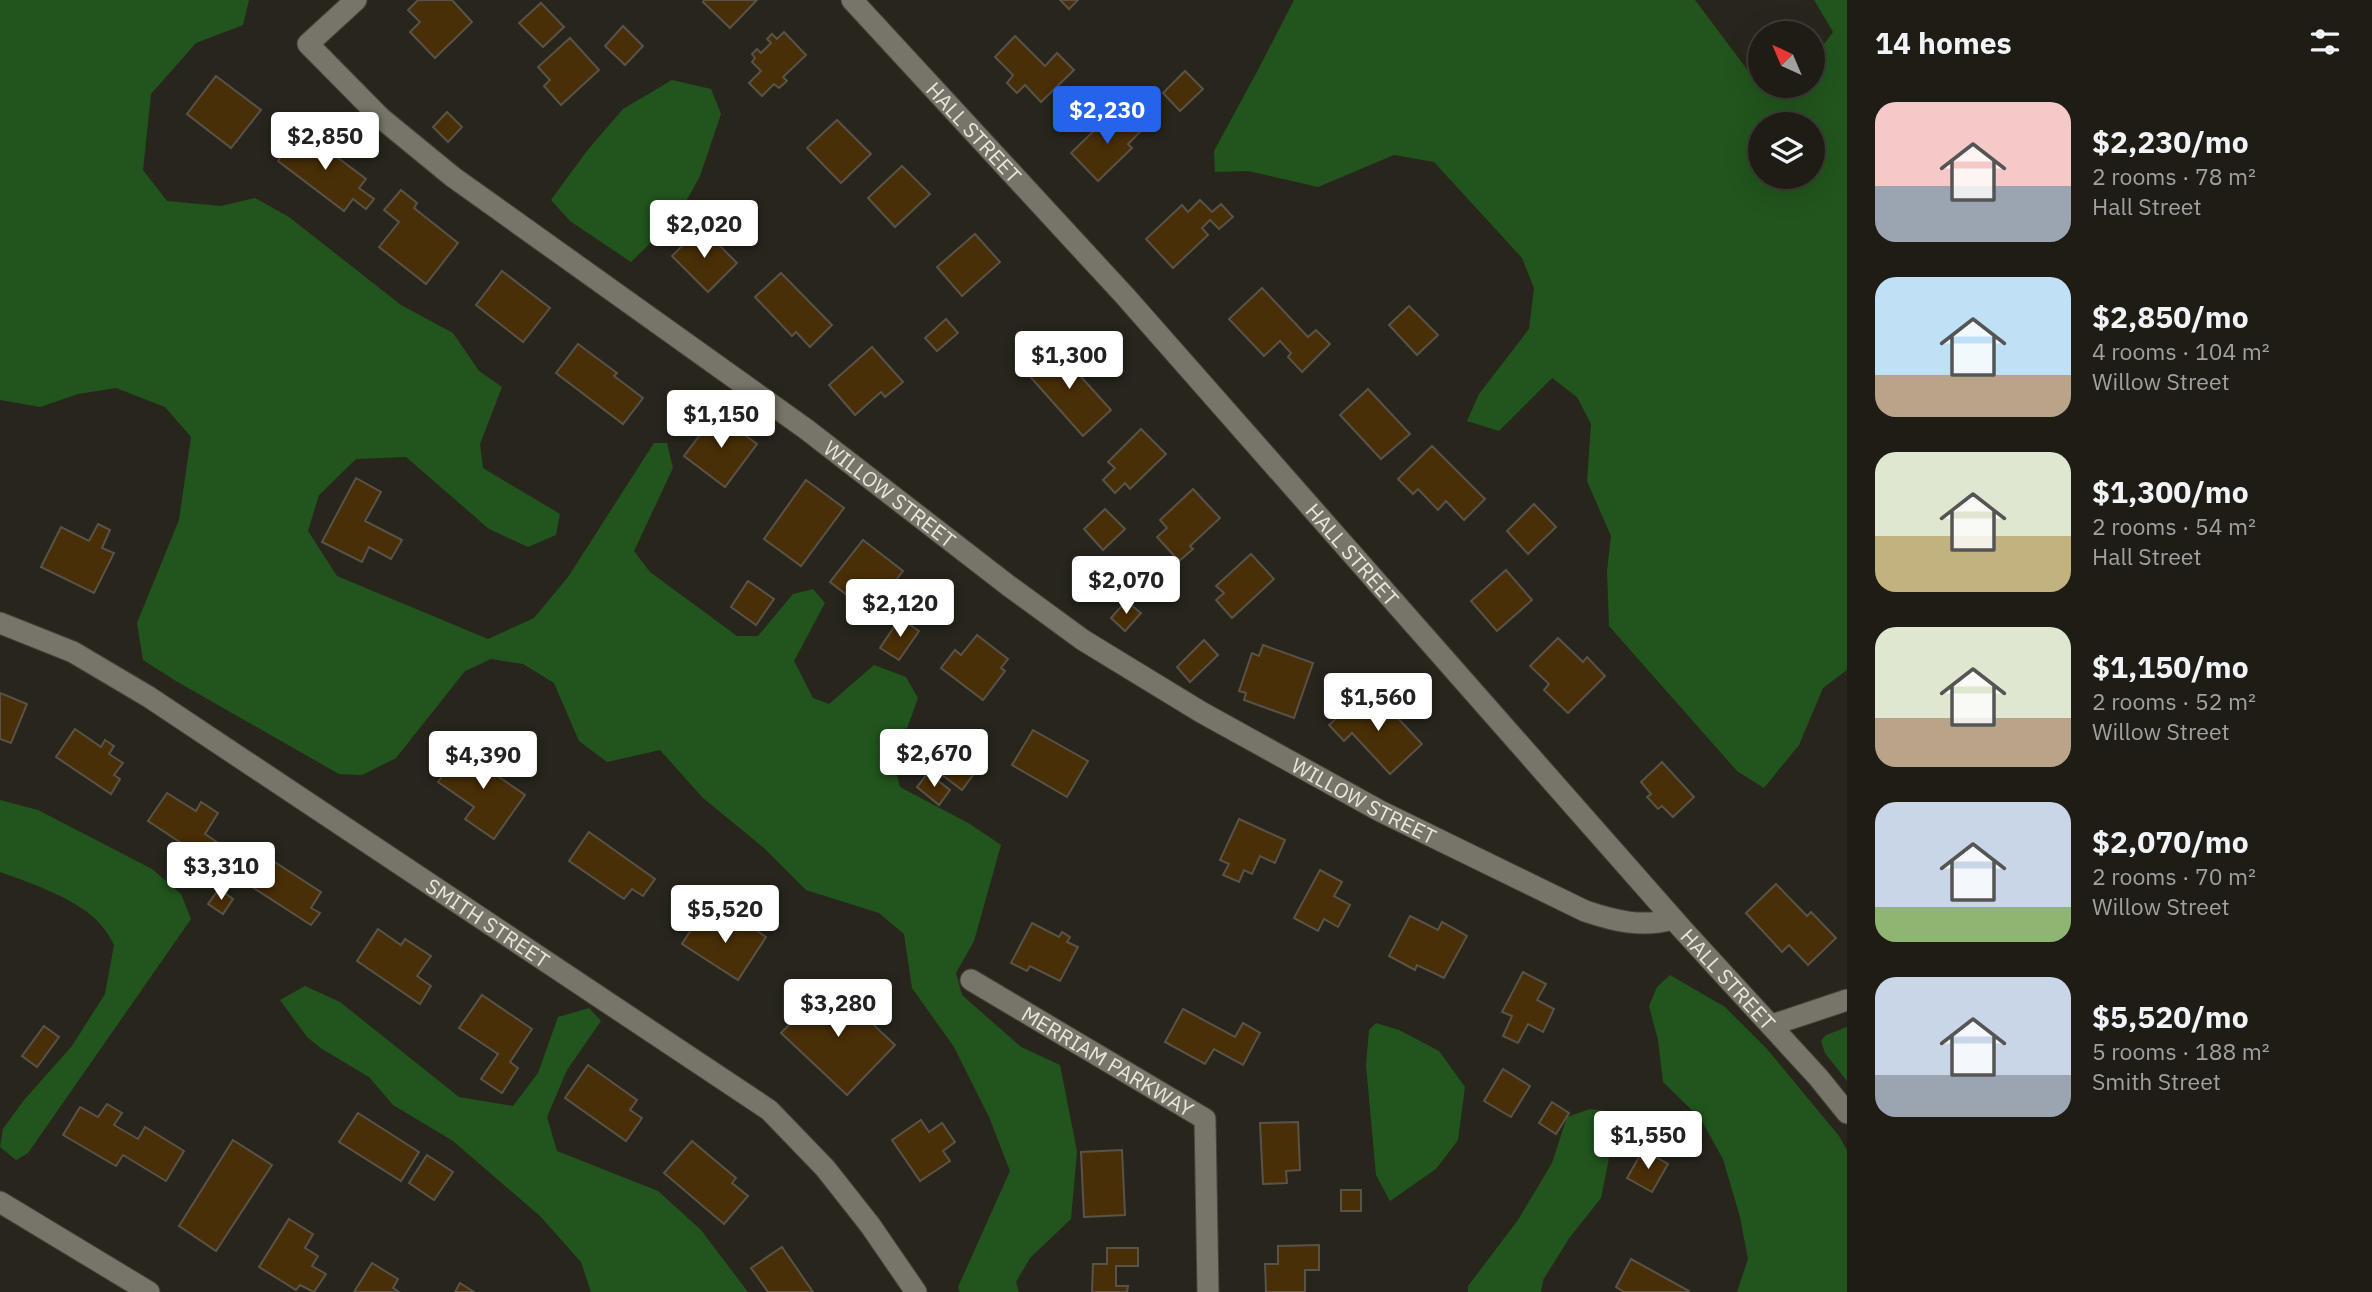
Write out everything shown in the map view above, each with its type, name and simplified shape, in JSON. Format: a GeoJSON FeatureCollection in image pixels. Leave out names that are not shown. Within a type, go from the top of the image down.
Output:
{"type":"FeatureCollection","features":[{"type":"Feature","properties":{"kind":"street","name":"WILLOW STREET"},"geometry":{"type":"LineString","coordinates":[[356,0],[308,44],[381,118],[453,177],[806,429],[1083,640],[1200,712],[1380,811],[1585,911],[1615,921],[1643,924],[1673,919]]}},
{"type":"Feature","properties":{"kind":"street","name":"HALL STREET"},"geometry":{"type":"LineString","coordinates":[[852,0],[1125,296],[1847,1113]]}},
{"type":"Feature","properties":{"kind":"street","name":"SMITH STREET"},"geometry":{"type":"LineString","coordinates":[[0,623],[73,652],[149,697],[769,1110],[825,1168],[870,1225],[916,1292]]}},
{"type":"Feature","properties":{"kind":"street","name":"MERRIAM PARKWAY"},"geometry":{"type":"LineString","coordinates":[[971,980],[1205,1119],[1208,1292]]}},
{"type":"Feature","properties":{"kind":"street"},"geometry":{"type":"LineString","coordinates":[[1772,1025],[1847,1000]]}},
{"type":"Feature","properties":{"kind":"street"},"geometry":{"type":"LineString","coordinates":[[2,1208],[149,1292]]}},
{"type":"Feature","properties":{"kind":"green space"},"geometry":{"type":"Polygon","coordinates":[[[0,0],[249,0],[243,25],[196,43],[151,94],[143,170],[167,201],[221,206],[255,198],[289,217],[401,305],[453,333],[479,371],[502,387],[480,444],[483,468],[560,514],[556,535],[528,547],[489,529],[406,457],[356,459],[319,495],[308,531],[337,576],[488,639],[534,618],[568,577],[654,443],[667,443],[673,468],[634,551],[650,572],[737,636],[758,636],[793,594],[813,589],[825,603],[794,661],[813,698],[829,704],[874,665],[906,677],[918,698],[894,764],[900,787],[970,824],[1001,845],[974,941],[956,973],[962,995],[1021,1047],[1060,1065],[1077,1151],[1071,1219],[1030,1258],[1016,1282],[1019,1292],[960,1292],[958,1287],[1010,1171],[989,1117],[954,1047],[912,988],[904,934],[879,913],[806,890],[764,848],[703,798],[660,750],[607,762],[579,741],[554,683],[523,664],[491,659],[465,671],[396,758],[362,775],[339,774],[143,660],[137,623],[179,520],[191,437],[165,407],[116,388],[78,394],[40,407],[0,400],[0,0]]]}},
{"type":"Feature","properties":{"kind":"green space"},"geometry":{"type":"Polygon","coordinates":[[[1294,0],[1695,0],[1748,71],[1748,98],[1825,98],[1825,43],[1833,32],[1814,0],[1847,0],[1847,670],[1823,688],[1799,745],[1764,788],[1737,771],[1609,626],[1607,571],[1611,536],[1587,481],[1591,424],[1577,397],[1552,378],[1499,431],[1467,421],[1479,394],[1529,329],[1534,288],[1522,258],[1434,162],[1394,155],[1318,187],[1248,171],[1215,172],[1214,151],[1294,0]]]}},
{"type":"Feature","properties":{"kind":"green space"},"geometry":{"type":"Polygon","coordinates":[[[672,80],[711,89],[721,114],[700,176],[678,216],[631,262],[570,221],[551,200],[586,152],[623,109],[672,80]]]}},
{"type":"Feature","properties":{"kind":"green space"},"geometry":{"type":"Polygon","coordinates":[[[0,800],[38,810],[152,869],[181,894],[191,919],[28,1153],[16,1160],[0,1147],[3,1129],[24,1100],[72,1046],[105,994],[114,945],[102,926],[82,908],[55,893],[0,872],[0,800]]]}},
{"type":"Feature","properties":{"kind":"green space"},"geometry":{"type":"Polygon","coordinates":[[[1670,975],[1725,1007],[1767,1049],[1839,1136],[1847,1150],[1847,1292],[1737,1292],[1748,1259],[1740,1217],[1723,1159],[1700,1118],[1663,1082],[1658,1040],[1649,1006],[1657,987],[1670,975]]]}},
{"type":"Feature","properties":{"kind":"green space"},"geometry":{"type":"Polygon","coordinates":[[[305,986],[340,1002],[459,1097],[513,1106],[538,1073],[558,1017],[589,1008],[601,1021],[567,1070],[547,1117],[557,1151],[658,1191],[701,1230],[748,1292],[591,1292],[581,1262],[540,1216],[453,1141],[393,1105],[369,1077],[307,1037],[280,1000],[305,986]]]}},
{"type":"Feature","properties":{"kind":"green space"},"geometry":{"type":"Polygon","coordinates":[[[1376,1023],[1399,1030],[1439,1051],[1465,1087],[1458,1140],[1436,1169],[1390,1201],[1376,1175],[1366,1065],[1369,1030],[1376,1023]]]}},
{"type":"Feature","properties":{"kind":"green space"},"geometry":{"type":"Polygon","coordinates":[[[1847,1027],[1847,1081],[1825,1053],[1821,1041],[1826,1035],[1847,1027]]]}},
{"type":"Feature","properties":{"kind":"green space"},"geometry":{"type":"Polygon","coordinates":[[[1590,1109],[1606,1111],[1612,1143],[1601,1198],[1570,1237],[1543,1280],[1541,1292],[1468,1292],[1468,1286],[1518,1220],[1552,1163],[1567,1117],[1590,1109]]]}},
{"type":"Feature","properties":{"kind":"building"},"geometry":{"type":"Polygon","coordinates":[[[418,0],[452,0],[472,22],[435,58],[410,32],[420,22],[408,10],[418,0]]]}},
{"type":"Feature","properties":{"kind":"building"},"geometry":{"type":"Polygon","coordinates":[[[704,0],[757,0],[730,28],[704,0]]]}},
{"type":"Feature","properties":{"kind":"building"},"geometry":{"type":"Polygon","coordinates":[[[1060,0],[1078,0],[1069,9],[1060,0]]]}},
{"type":"Feature","properties":{"kind":"building"},"geometry":{"type":"Polygon","coordinates":[[[541,3],[564,27],[543,47],[519,23],[541,3]]]}},
{"type":"Feature","properties":{"kind":"building"},"geometry":{"type":"Polygon","coordinates":[[[623,26],[643,46],[625,65],[605,46],[623,26]]]}},
{"type":"Feature","properties":{"kind":"building"},"geometry":{"type":"Polygon","coordinates":[[[784,32],[806,55],[783,77],[787,81],[779,88],[774,84],[762,96],[749,83],[761,71],[752,62],[755,58],[752,54],[757,49],[761,53],[771,43],[767,39],[772,34],[777,39],[784,32]]]}},
{"type":"Feature","properties":{"kind":"building"},"geometry":{"type":"Polygon","coordinates":[[[1015,36],[1045,66],[1057,53],[1074,70],[1041,102],[1025,85],[1017,93],[1007,83],[1013,75],[995,57],[1015,36]]]}},
{"type":"Feature","properties":{"kind":"building"},"geometry":{"type":"Polygon","coordinates":[[[570,38],[599,70],[561,105],[544,86],[550,80],[538,67],[570,38]]]}},
{"type":"Feature","properties":{"kind":"building"},"geometry":{"type":"Polygon","coordinates":[[[1185,71],[1203,89],[1180,111],[1163,93],[1185,71]]]}},
{"type":"Feature","properties":{"kind":"building"},"geometry":{"type":"Polygon","coordinates":[[[216,76],[261,110],[231,148],[187,114],[216,76]]]}},
{"type":"Feature","properties":{"kind":"building"},"geometry":{"type":"Polygon","coordinates":[[[447,112],[462,127],[448,142],[433,127],[447,112]]]}},
{"type":"Feature","properties":{"kind":"building"},"geometry":{"type":"Polygon","coordinates":[[[1128,112],[1144,128],[1128,144],[1132,148],[1098,181],[1071,153],[1106,119],[1113,127],[1128,112]]]}},
{"type":"Feature","properties":{"kind":"building"},"geometry":{"type":"Polygon","coordinates":[[[837,120],[871,154],[841,183],[807,148],[837,120]]]}},
{"type":"Feature","properties":{"kind":"building"},"geometry":{"type":"Polygon","coordinates":[[[301,130],[366,179],[359,188],[374,199],[366,209],[353,199],[344,211],[278,161],[301,130]]]}},
{"type":"Feature","properties":{"kind":"building"},"geometry":{"type":"Polygon","coordinates":[[[902,166],[930,194],[895,227],[868,198],[902,166]]]}},
{"type":"Feature","properties":{"kind":"building"},"geometry":{"type":"Polygon","coordinates":[[[401,190],[417,203],[414,208],[458,243],[426,284],[379,247],[399,222],[384,210],[401,190]]]}},
{"type":"Feature","properties":{"kind":"building"},"geometry":{"type":"Polygon","coordinates":[[[1200,200],[1212,212],[1221,204],[1233,217],[1219,229],[1210,220],[1202,228],[1208,235],[1173,268],[1146,239],[1182,205],[1188,212],[1200,200]]]}},
{"type":"Feature","properties":{"kind":"building"},"geometry":{"type":"Polygon","coordinates":[[[701,227],[737,263],[708,292],[672,256],[701,227]]]}},
{"type":"Feature","properties":{"kind":"building"},"geometry":{"type":"Polygon","coordinates":[[[975,234],[1000,262],[962,296],[937,267],[975,234]]]}},
{"type":"Feature","properties":{"kind":"building"},"geometry":{"type":"Polygon","coordinates":[[[502,271],[550,308],[523,342],[476,305],[502,271]]]}},
{"type":"Feature","properties":{"kind":"building"},"geometry":{"type":"Polygon","coordinates":[[[781,273],[832,325],[810,347],[796,332],[792,336],[755,297],[781,273]]]}},
{"type":"Feature","properties":{"kind":"building"},"geometry":{"type":"Polygon","coordinates":[[[1262,288],[1308,337],[1316,330],[1330,344],[1302,372],[1288,357],[1291,353],[1280,341],[1264,356],[1229,319],[1262,288]]]}},
{"type":"Feature","properties":{"kind":"building"},"geometry":{"type":"Polygon","coordinates":[[[1409,306],[1438,335],[1417,355],[1389,325],[1409,306]]]}},
{"type":"Feature","properties":{"kind":"building"},"geometry":{"type":"Polygon","coordinates":[[[946,319],[958,333],[937,351],[925,338],[946,319]]]}},
{"type":"Feature","properties":{"kind":"building"},"geometry":{"type":"Polygon","coordinates":[[[578,344],[617,373],[614,376],[643,398],[623,424],[556,373],[578,344]]]}},
{"type":"Feature","properties":{"kind":"building"},"geometry":{"type":"Polygon","coordinates":[[[872,347],[903,382],[885,397],[881,392],[855,415],[829,385],[872,347]]]}},
{"type":"Feature","properties":{"kind":"building"},"geometry":{"type":"Polygon","coordinates":[[[1054,347],[1111,410],[1083,436],[1026,372],[1054,347]]]}},
{"type":"Feature","properties":{"kind":"building"},"geometry":{"type":"Polygon","coordinates":[[[1368,389],[1410,434],[1381,459],[1340,415],[1368,389]]]}},
{"type":"Feature","properties":{"kind":"building"},"geometry":{"type":"Polygon","coordinates":[[[716,414],[757,444],[725,487],[684,456],[716,414]]]}},
{"type":"Feature","properties":{"kind":"building"},"geometry":{"type":"Polygon","coordinates":[[[1141,429],[1166,454],[1130,489],[1125,483],[1115,493],[1103,480],[1115,468],[1108,462],[1141,429]]]}},
{"type":"Feature","properties":{"kind":"building"},"geometry":{"type":"Polygon","coordinates":[[[1432,446],[1485,499],[1464,520],[1446,501],[1438,510],[1418,489],[1413,494],[1398,479],[1432,446]]]}},
{"type":"Feature","properties":{"kind":"building"},"geometry":{"type":"Polygon","coordinates":[[[356,478],[381,492],[365,521],[402,540],[391,559],[369,547],[362,562],[322,542],[356,478]]]}},
{"type":"Feature","properties":{"kind":"building"},"geometry":{"type":"Polygon","coordinates":[[[806,480],[844,508],[801,566],[764,539],[806,480]]]}},
{"type":"Feature","properties":{"kind":"building"},"geometry":{"type":"Polygon","coordinates":[[[1193,489],[1220,518],[1190,546],[1193,549],[1179,561],[1157,537],[1167,528],[1160,520],[1193,489]]]}},
{"type":"Feature","properties":{"kind":"building"},"geometry":{"type":"Polygon","coordinates":[[[1534,504],[1556,527],[1528,554],[1507,531],[1534,504]]]}},
{"type":"Feature","properties":{"kind":"building"},"geometry":{"type":"Polygon","coordinates":[[[1105,509],[1125,529],[1103,550],[1084,529],[1105,509]]]}},
{"type":"Feature","properties":{"kind":"building"},"geometry":{"type":"Polygon","coordinates":[[[98,524],[110,530],[102,548],[114,553],[94,593],[41,567],[61,527],[89,541],[98,524]]]}},
{"type":"Feature","properties":{"kind":"building"},"geometry":{"type":"Polygon","coordinates":[[[863,540],[903,571],[891,586],[885,581],[864,608],[830,582],[863,540]]]}},
{"type":"Feature","properties":{"kind":"building"},"geometry":{"type":"Polygon","coordinates":[[[1251,554],[1274,579],[1232,618],[1216,600],[1224,593],[1216,586],[1251,554]]]}},
{"type":"Feature","properties":{"kind":"building"},"geometry":{"type":"Polygon","coordinates":[[[1506,570],[1532,600],[1497,631],[1471,601],[1506,570]]]}},
{"type":"Feature","properties":{"kind":"building"},"geometry":{"type":"Polygon","coordinates":[[[748,581],[774,599],[756,625],[731,607],[748,581]]]}},
{"type":"Feature","properties":{"kind":"building"},"geometry":{"type":"Polygon","coordinates":[[[1126,601],[1141,613],[1125,631],[1111,618],[1126,601]]]}},
{"type":"Feature","properties":{"kind":"building"},"geometry":{"type":"Polygon","coordinates":[[[900,618],[919,631],[899,660],[880,648],[900,618]]]}},
{"type":"Feature","properties":{"kind":"building"},"geometry":{"type":"Polygon","coordinates":[[[977,635],[1008,659],[1001,668],[1005,671],[983,700],[941,668],[955,650],[961,655],[977,635]]]}},
{"type":"Feature","properties":{"kind":"building"},"geometry":{"type":"Polygon","coordinates":[[[1558,638],[1583,662],[1587,657],[1605,676],[1568,713],[1544,690],[1549,684],[1530,666],[1558,638]]]}},
{"type":"Feature","properties":{"kind":"building"},"geometry":{"type":"Polygon","coordinates":[[[1204,640],[1218,655],[1190,682],[1177,667],[1204,640]]]}},
{"type":"Feature","properties":{"kind":"building"},"geometry":{"type":"Polygon","coordinates":[[[1263,645],[1313,663],[1294,718],[1244,700],[1246,693],[1239,691],[1252,653],[1259,656],[1263,645]]]}},
{"type":"Feature","properties":{"kind":"building"},"geometry":{"type":"Polygon","coordinates":[[[0,693],[27,704],[11,743],[0,739],[0,693]]]}},
{"type":"Feature","properties":{"kind":"building"},"geometry":{"type":"Polygon","coordinates":[[[1380,699],[1422,744],[1390,774],[1352,733],[1344,741],[1329,725],[1355,701],[1366,712],[1380,699]]]}},
{"type":"Feature","properties":{"kind":"building"},"geometry":{"type":"Polygon","coordinates":[[[75,729],[101,747],[105,740],[114,746],[109,754],[123,763],[114,775],[120,779],[111,794],[56,757],[75,729]]]}},
{"type":"Feature","properties":{"kind":"building"},"geometry":{"type":"Polygon","coordinates":[[[1033,730],[1088,761],[1067,797],[1012,765],[1033,730]]]}},
{"type":"Feature","properties":{"kind":"building"},"geometry":{"type":"Polygon","coordinates":[[[945,734],[982,763],[962,790],[925,762],[945,734]]]}},
{"type":"Feature","properties":{"kind":"building"},"geometry":{"type":"Polygon","coordinates":[[[486,747],[501,758],[492,772],[525,795],[494,839],[465,819],[474,807],[438,782],[460,752],[476,763],[486,747]]]}},
{"type":"Feature","properties":{"kind":"building"},"geometry":{"type":"Polygon","coordinates":[[[1662,762],[1694,797],[1673,817],[1662,806],[1658,809],[1647,797],[1651,794],[1641,782],[1662,762]]]}},
{"type":"Feature","properties":{"kind":"building"},"geometry":{"type":"Polygon","coordinates":[[[928,773],[950,790],[939,805],[917,787],[928,773]]]}},
{"type":"Feature","properties":{"kind":"building"},"geometry":{"type":"Polygon","coordinates":[[[167,793],[196,811],[201,802],[218,813],[205,834],[217,842],[207,860],[148,821],[167,793]]]}},
{"type":"Feature","properties":{"kind":"building"},"geometry":{"type":"Polygon","coordinates":[[[1239,819],[1285,840],[1275,863],[1260,856],[1252,874],[1244,870],[1239,882],[1223,875],[1229,864],[1220,860],[1239,819]]]}},
{"type":"Feature","properties":{"kind":"building"},"geometry":{"type":"Polygon","coordinates":[[[589,832],[655,879],[643,896],[632,889],[624,899],[569,861],[589,832]]]}},
{"type":"Feature","properties":{"kind":"building"},"geometry":{"type":"Polygon","coordinates":[[[270,859],[321,892],[311,908],[320,913],[311,925],[252,887],[270,859]]]}},
{"type":"Feature","properties":{"kind":"building"},"geometry":{"type":"Polygon","coordinates":[[[1320,870],[1342,882],[1334,896],[1350,905],[1338,927],[1324,919],[1318,931],[1294,918],[1320,870]]]}},
{"type":"Feature","properties":{"kind":"building"},"geometry":{"type":"Polygon","coordinates":[[[1776,884],[1807,916],[1811,912],[1836,938],[1808,965],[1789,945],[1782,952],[1746,913],[1776,884]]]}},
{"type":"Feature","properties":{"kind":"building"},"geometry":{"type":"Polygon","coordinates":[[[219,889],[233,899],[223,914],[208,904],[219,889]]]}},
{"type":"Feature","properties":{"kind":"building"},"geometry":{"type":"Polygon","coordinates":[[[701,914],[728,933],[738,918],[766,937],[738,980],[682,944],[701,914]]]}},
{"type":"Feature","properties":{"kind":"building"},"geometry":{"type":"Polygon","coordinates":[[[1410,916],[1438,930],[1442,922],[1467,936],[1444,978],[1417,965],[1415,970],[1389,956],[1410,916]]]}},
{"type":"Feature","properties":{"kind":"building"},"geometry":{"type":"Polygon","coordinates":[[[1032,923],[1059,937],[1062,932],[1070,937],[1067,942],[1078,947],[1060,981],[1030,966],[1027,971],[1011,963],[1032,923]]]}},
{"type":"Feature","properties":{"kind":"building"},"geometry":{"type":"Polygon","coordinates":[[[378,929],[401,945],[405,939],[431,956],[417,976],[431,986],[420,1004],[357,961],[378,929]]]}},
{"type":"Feature","properties":{"kind":"building"},"geometry":{"type":"Polygon","coordinates":[[[1523,972],[1546,984],[1537,1000],[1554,1009],[1543,1032],[1528,1024],[1518,1043],[1503,1036],[1512,1016],[1502,1012],[1523,972]]]}},
{"type":"Feature","properties":{"kind":"building"},"geometry":{"type":"Polygon","coordinates":[[[829,983],[895,1045],[847,1095],[781,1033],[829,983]]]}},
{"type":"Feature","properties":{"kind":"building"},"geometry":{"type":"Polygon","coordinates":[[[482,995],[532,1029],[510,1062],[518,1068],[502,1093],[481,1079],[498,1054],[459,1028],[482,995]]]}},
{"type":"Feature","properties":{"kind":"building"},"geometry":{"type":"Polygon","coordinates":[[[1183,1009],[1235,1037],[1243,1023],[1260,1033],[1243,1065],[1214,1049],[1205,1064],[1165,1042],[1183,1009]]]}},
{"type":"Feature","properties":{"kind":"building"},"geometry":{"type":"Polygon","coordinates":[[[44,1026],[59,1037],[37,1067],[22,1056],[44,1026]]]}},
{"type":"Feature","properties":{"kind":"building"},"geometry":{"type":"Polygon","coordinates":[[[588,1065],[637,1100],[630,1110],[642,1118],[626,1141],[565,1098],[588,1065]]]}},
{"type":"Feature","properties":{"kind":"building"},"geometry":{"type":"Polygon","coordinates":[[[1503,1069],[1530,1086],[1511,1117],[1484,1101],[1503,1069]]]}},
{"type":"Feature","properties":{"kind":"building"},"geometry":{"type":"Polygon","coordinates":[[[1552,1102],[1569,1113],[1556,1134],[1539,1123],[1552,1102]]]}},
{"type":"Feature","properties":{"kind":"building"},"geometry":{"type":"Polygon","coordinates":[[[107,1104],[122,1113],[114,1125],[138,1139],[145,1127],[184,1151],[166,1181],[123,1155],[116,1166],[63,1135],[80,1107],[98,1117],[107,1104]]]}},
{"type":"Feature","properties":{"kind":"building"},"geometry":{"type":"Polygon","coordinates":[[[358,1113],[419,1152],[401,1181],[339,1142],[358,1113]]]}},
{"type":"Feature","properties":{"kind":"building"},"geometry":{"type":"Polygon","coordinates":[[[921,1120],[929,1132],[942,1123],[955,1142],[943,1151],[950,1161],[920,1181],[892,1140],[921,1120]]]}},
{"type":"Feature","properties":{"kind":"building"},"geometry":{"type":"Polygon","coordinates":[[[1298,1122],[1300,1170],[1286,1171],[1287,1183],[1263,1184],[1260,1123],[1298,1122]]]}},
{"type":"Feature","properties":{"kind":"building"},"geometry":{"type":"Polygon","coordinates":[[[233,1140],[272,1165],[216,1251],[179,1226],[233,1140]]]}},
{"type":"Feature","properties":{"kind":"building"},"geometry":{"type":"Polygon","coordinates":[[[692,1141],[736,1178],[732,1183],[748,1196],[724,1224],[664,1173],[692,1141]]]}},
{"type":"Feature","properties":{"kind":"building"},"geometry":{"type":"Polygon","coordinates":[[[1122,1150],[1125,1215],[1084,1217],[1081,1152],[1122,1150]]]}},
{"type":"Feature","properties":{"kind":"building"},"geometry":{"type":"Polygon","coordinates":[[[1643,1150],[1668,1164],[1652,1192],[1627,1178],[1643,1150]]]}},
{"type":"Feature","properties":{"kind":"building"},"geometry":{"type":"Polygon","coordinates":[[[427,1155],[453,1172],[434,1200],[409,1183],[427,1155]]]}},
{"type":"Feature","properties":{"kind":"building"},"geometry":{"type":"Polygon","coordinates":[[[1341,1190],[1361,1190],[1361,1211],[1341,1211],[1341,1190]]]}},
{"type":"Feature","properties":{"kind":"building"},"geometry":{"type":"Polygon","coordinates":[[[289,1219],[313,1234],[305,1248],[318,1256],[312,1266],[326,1274],[314,1292],[300,1285],[296,1290],[259,1267],[289,1219]]]}},
{"type":"Feature","properties":{"kind":"building"},"geometry":{"type":"Polygon","coordinates":[[[1319,1245],[1319,1270],[1305,1270],[1305,1292],[1266,1292],[1265,1264],[1278,1264],[1278,1246],[1319,1245]]]}},
{"type":"Feature","properties":{"kind":"building"},"geometry":{"type":"Polygon","coordinates":[[[782,1247],[813,1292],[768,1292],[751,1268],[782,1247]]]}},
{"type":"Feature","properties":{"kind":"building"},"geometry":{"type":"Polygon","coordinates":[[[1107,1248],[1138,1248],[1138,1266],[1116,1266],[1116,1286],[1128,1286],[1127,1292],[1092,1292],[1093,1264],[1107,1264],[1107,1248]]]}},
{"type":"Feature","properties":{"kind":"building"},"geometry":{"type":"Polygon","coordinates":[[[1631,1259],[1689,1291],[1624,1292],[1616,1287],[1631,1259]]]}},
{"type":"Feature","properties":{"kind":"building"},"geometry":{"type":"Polygon","coordinates":[[[372,1263],[398,1279],[393,1288],[399,1292],[354,1292],[372,1263]]]}},
{"type":"Feature","properties":{"kind":"building"},"geometry":{"type":"Polygon","coordinates":[[[460,1283],[474,1292],[455,1292],[460,1283]]]}}]}
